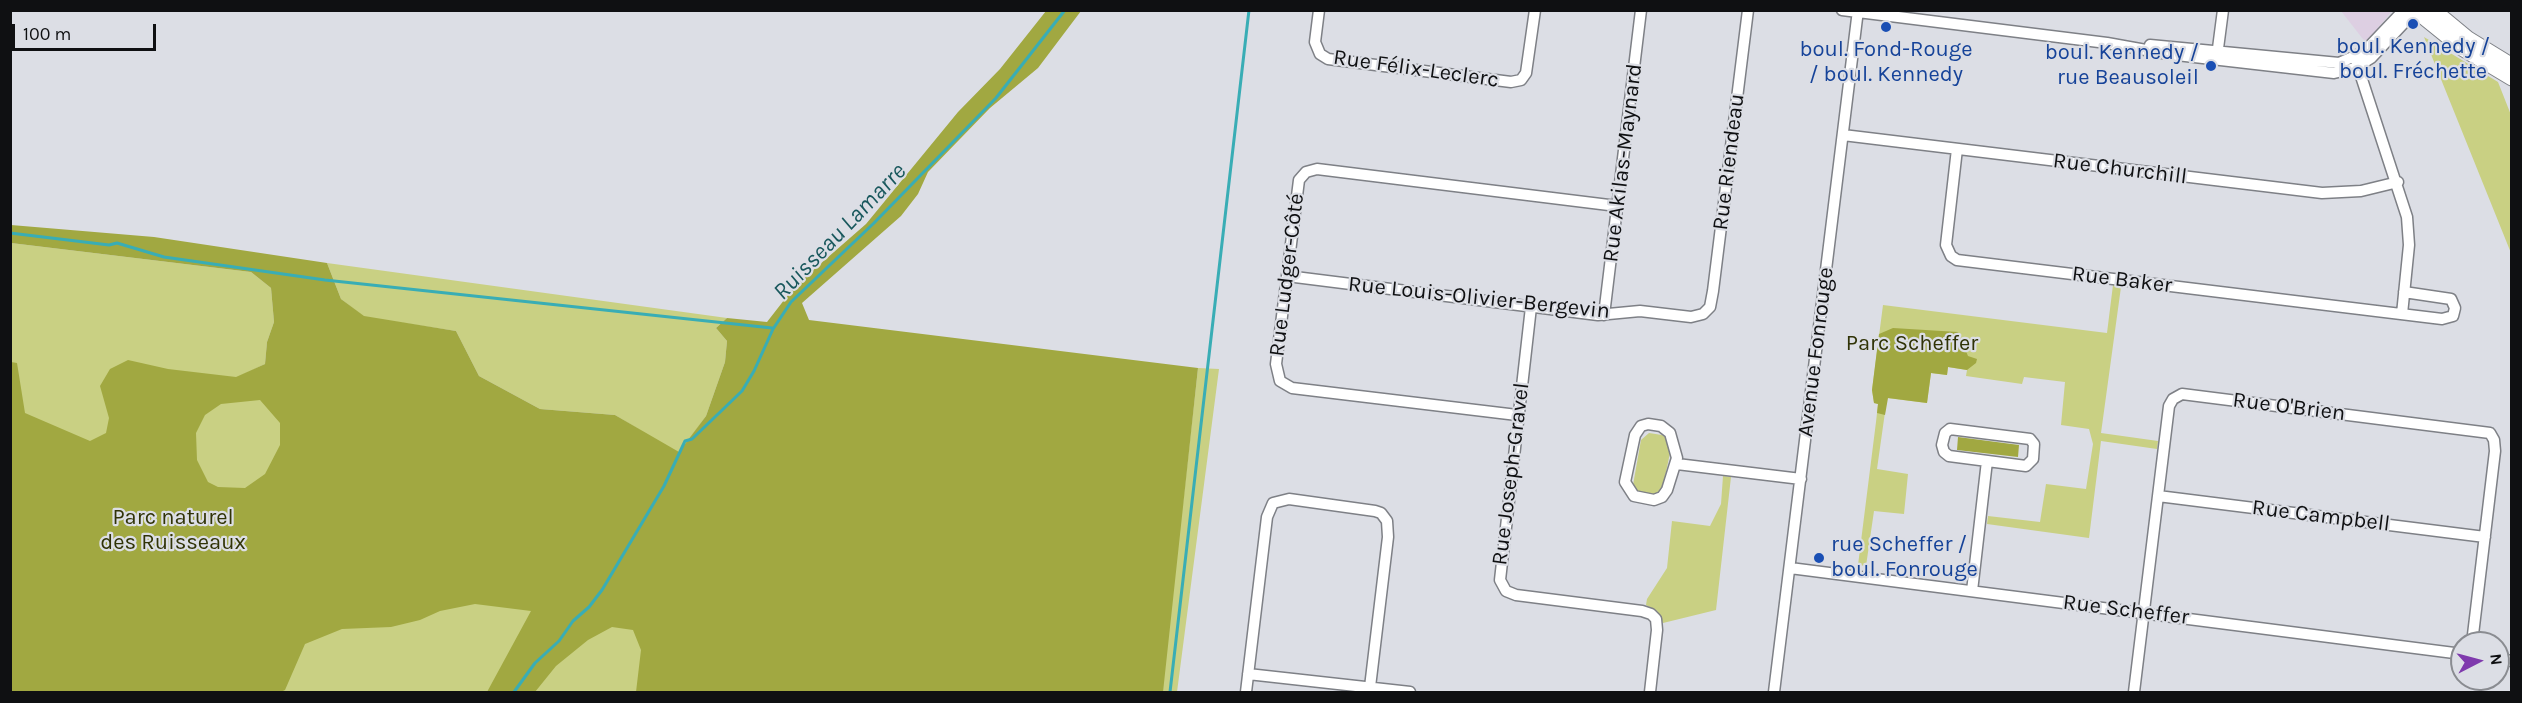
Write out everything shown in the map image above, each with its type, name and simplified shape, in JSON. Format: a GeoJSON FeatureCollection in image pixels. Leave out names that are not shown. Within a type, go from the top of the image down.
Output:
{"type":"FeatureCollection","features":[{"type":"Feature","properties":{"kind":"main road"},"geometry":{"type":"LineString","coordinates":[[2433,10],[2468,39],[2511,66]]}},
{"type":"Feature","properties":{"kind":"main road"},"geometry":{"type":"LineString","coordinates":[[2416,11],[2468,52],[2511,78]]}},
{"type":"Feature","properties":{"kind":"street","name":"Rue Félix-Leclerc"},"geometry":{"type":"LineString","coordinates":[[1319,10],[1315,42],[1320,54],[1328,59],[1507,82],[1521,80],[1526,73],[1535,10]]}},
{"type":"Feature","properties":{"kind":"street","name":"Rue Akilas-Maynard"},"geometry":{"type":"LineString","coordinates":[[1604,315],[1641,10]]}},
{"type":"Feature","properties":{"kind":"street","name":"Rue Riendeau"},"geometry":{"type":"LineString","coordinates":[[1706,313],[1711,305],[1713,291],[1748,10]]}},
{"type":"Feature","properties":{"kind":"street"},"geometry":{"type":"LineString","coordinates":[[1842,10],[2217,55],[2328,63],[2357,62],[2378,51],[2416,11]]}},
{"type":"Feature","properties":{"kind":"street"},"geometry":{"type":"LineString","coordinates":[[2217,55],[2223,10]]}},
{"type":"Feature","properties":{"kind":"street"},"geometry":{"type":"LineString","coordinates":[[2357,62],[2404,10]]}},
{"type":"Feature","properties":{"kind":"street","name":"Avenue Fonrouge"},"geometry":{"type":"LineString","coordinates":[[1774,693],[1858,12]]}},
{"type":"Feature","properties":{"kind":"street"},"geometry":{"type":"LineString","coordinates":[[2357,62],[2398,182],[2410,237],[2402,314]]}},
{"type":"Feature","properties":{"kind":"street","name":"Rue Churchill"},"geometry":{"type":"LineString","coordinates":[[1843,135],[2322,193],[2361,191],[2398,182]]}},
{"type":"Feature","properties":{"kind":"street","name":"Rue Baker"},"geometry":{"type":"LineString","coordinates":[[1957,149],[1946,245],[1949,254],[1954,259],[2402,314],[2446,319],[2453,316],[2455,308],[2451,298],[2404,292]]}},
{"type":"Feature","properties":{"kind":"street","name":"Rue Ludger-Côté"},"geometry":{"type":"LineString","coordinates":[[1516,415],[1292,388],[1283,384],[1275,368],[1297,187],[1301,176],[1313,169],[1617,206]]}},
{"type":"Feature","properties":{"kind":"street","name":"Rue Louis-Olivier-Bergevin"},"geometry":{"type":"LineString","coordinates":[[1287,276],[1604,315],[1640,311],[1695,317],[1706,313]]}},
{"type":"Feature","properties":{"kind":"street","name":"Rue Joseph-Gravel"},"geometry":{"type":"LineString","coordinates":[[1531,307],[1499,569],[1501,584],[1506,591],[1516,595],[1642,610],[1651,614],[1656,619],[1657,630],[1650,693]]}},
{"type":"Feature","properties":{"kind":"street","name":"Rue O'Brien"},"geometry":{"type":"LineString","coordinates":[[2134,693],[2169,406],[2173,399],[2182,394],[2486,431],[2494,440],[2473,631]]}},
{"type":"Feature","properties":{"kind":"street"},"geometry":{"type":"LineString","coordinates":[[1657,425],[1670,433],[1676,445],[1677,464],[1667,490],[1658,499],[1639,498],[1625,486],[1625,474],[1635,435],[1641,426],[1657,425]]}},
{"type":"Feature","properties":{"kind":"street"},"geometry":{"type":"LineString","coordinates":[[1950,429],[1958,429],[2026,438],[2034,444],[2033,459],[2029,465],[1987,461],[1946,454],[1942,446],[1945,433],[1950,429]]}},
{"type":"Feature","properties":{"kind":"street"},"geometry":{"type":"LineString","coordinates":[[1972,591],[1987,461]]}},
{"type":"Feature","properties":{"kind":"street"},"geometry":{"type":"LineString","coordinates":[[1677,464],[1801,479]]}},
{"type":"Feature","properties":{"kind":"street","name":"Rue Campbell"},"geometry":{"type":"LineString","coordinates":[[2158,496],[2485,537]]}},
{"type":"Feature","properties":{"kind":"street"},"geometry":{"type":"LineString","coordinates":[[1246,693],[1268,513],[1276,502],[1289,499],[1375,511],[1381,513],[1387,521],[1388,537],[1370,687]]}},
{"type":"Feature","properties":{"kind":"street","name":"Rue Scheffer"},"geometry":{"type":"LineString","coordinates":[[1790,568],[2450,652]]}},
{"type":"Feature","properties":{"kind":"street"},"geometry":{"type":"LineString","coordinates":[[1248,674],[1410,693]]}},
{"type":"Feature","properties":{"kind":"shaded area"},"geometry":{"type":"Polygon","coordinates":[[[2341,11],[2392,11],[2366,43],[2341,11]]]}},
{"type":"Feature","properties":{"kind":"green space","name":"Parc naturel des Ruisseaux"},"geometry":{"type":"Polygon","coordinates":[[[1046,11],[1081,11],[1038,68],[990,108],[928,172],[918,194],[901,216],[802,303],[809,320],[1198,368],[1163,692],[636,692],[641,650],[633,630],[612,627],[588,640],[556,666],[535,692],[487,692],[531,611],[475,604],[440,611],[420,620],[391,627],[342,629],[305,644],[285,690],[281,692],[11,692],[11,362],[17,363],[25,413],[90,441],[106,433],[109,418],[100,386],[110,369],[128,360],[168,369],[236,377],[265,364],[267,342],[274,322],[271,288],[251,272],[11,243],[11,225],[154,237],[327,263],[341,299],[364,316],[456,331],[479,376],[540,409],[615,415],[679,452],[706,416],[725,362],[727,341],[716,328],[727,318],[767,322],[795,286],[866,224],[958,112],[1000,69],[1046,11]],[[260,400],[221,404],[205,415],[196,433],[197,460],[208,482],[218,487],[245,488],[265,474],[280,445],[280,423],[260,400]]]}},
{"type":"Feature","properties":{"kind":"green space"},"geometry":{"type":"Polygon","coordinates":[[[2424,37],[2498,82],[2511,115],[2511,253],[2424,37]]]}},
{"type":"Feature","properties":{"kind":"green space","name":"Parc naturel des Ruisseaux"},"geometry":{"type":"Polygon","coordinates":[[[11,243],[251,272],[271,288],[274,322],[267,342],[265,364],[240,376],[640,430],[615,415],[540,409],[479,376],[456,331],[364,317],[341,299],[327,263],[727,318],[716,328],[727,341],[725,362],[706,416],[691,437],[1183,503],[1198,368],[1219,369],[1177,692],[11,692],[11,243]]]}},
{"type":"Feature","properties":{"kind":"green space","name":"Parc Scheffer"},"geometry":{"type":"Polygon","coordinates":[[[2113,285],[2121,287],[2101,433],[2158,441],[2157,449],[2101,441],[2089,538],[1987,524],[1988,516],[2040,522],[2046,484],[2086,489],[2093,444],[2089,429],[2061,425],[2065,382],[2024,377],[2022,384],[1966,376],[1967,370],[1948,367],[1947,375],[1931,373],[1927,403],[1887,398],[1877,469],[1908,474],[1904,514],[1874,511],[1866,566],[1858,565],[1878,404],[1874,403],[1872,390],[1883,305],[2107,333],[2113,285]]]}},
{"type":"Feature","properties":{"kind":"green space"},"geometry":{"type":"Polygon","coordinates":[[[1893,328],[1958,332],[1968,356],[1977,359],[1976,363],[1967,370],[1948,367],[1947,375],[1931,373],[1927,403],[1888,398],[1885,415],[1877,413],[1878,404],[1874,403],[1872,390],[1879,334],[1893,328]]]}},
{"type":"Feature","properties":{"kind":"green space"},"geometry":{"type":"Polygon","coordinates":[[[1649,433],[1662,435],[1668,439],[1670,453],[1663,486],[1656,494],[1647,495],[1634,490],[1633,485],[1641,440],[1649,433]]]}},
{"type":"Feature","properties":{"kind":"green space"},"geometry":{"type":"Polygon","coordinates":[[[1958,437],[2019,445],[2018,457],[1957,450],[1958,437]]]}},
{"type":"Feature","properties":{"kind":"green space"},"geometry":{"type":"Polygon","coordinates":[[[1723,476],[1731,477],[1716,610],[1663,623],[1657,611],[1646,605],[1647,599],[1667,568],[1672,521],[1710,526],[1721,504],[1723,476]]]}},
{"type":"Feature","properties":{"kind":"waterway","name":"Ruisseau Lamarre"},"geometry":{"type":"LineString","coordinates":[[514,692],[535,663],[559,641],[573,621],[589,607],[602,590],[664,486],[685,441],[692,439],[742,391],[773,329],[791,302],[874,223],[996,98],[1065,10]]}},
{"type":"Feature","properties":{"kind":"waterway"},"geometry":{"type":"LineString","coordinates":[[1170,692],[1249,10]]}},
{"type":"Feature","properties":{"kind":"waterway"},"geometry":{"type":"LineString","coordinates":[[10,233],[109,245],[117,243],[164,257],[325,280],[772,328]]}},
{"type":"Feature","properties":{"kind":"place","name":"boul. Kennedy / boul. Fréchette"},"geometry":{"type":"Point","coordinates":[2413,24]}},
{"type":"Feature","properties":{"kind":"place","name":"boul. Fond-Rouge / boul. Kennedy"},"geometry":{"type":"Point","coordinates":[1886,27]}},
{"type":"Feature","properties":{"kind":"place","name":"boul. Kennedy / rue Beausoleil"},"geometry":{"type":"Point","coordinates":[2211,66]}},
{"type":"Feature","properties":{"kind":"place","name":"rue Scheffer / boul. Fonrouge"},"geometry":{"type":"Point","coordinates":[1819,558]}}]}
